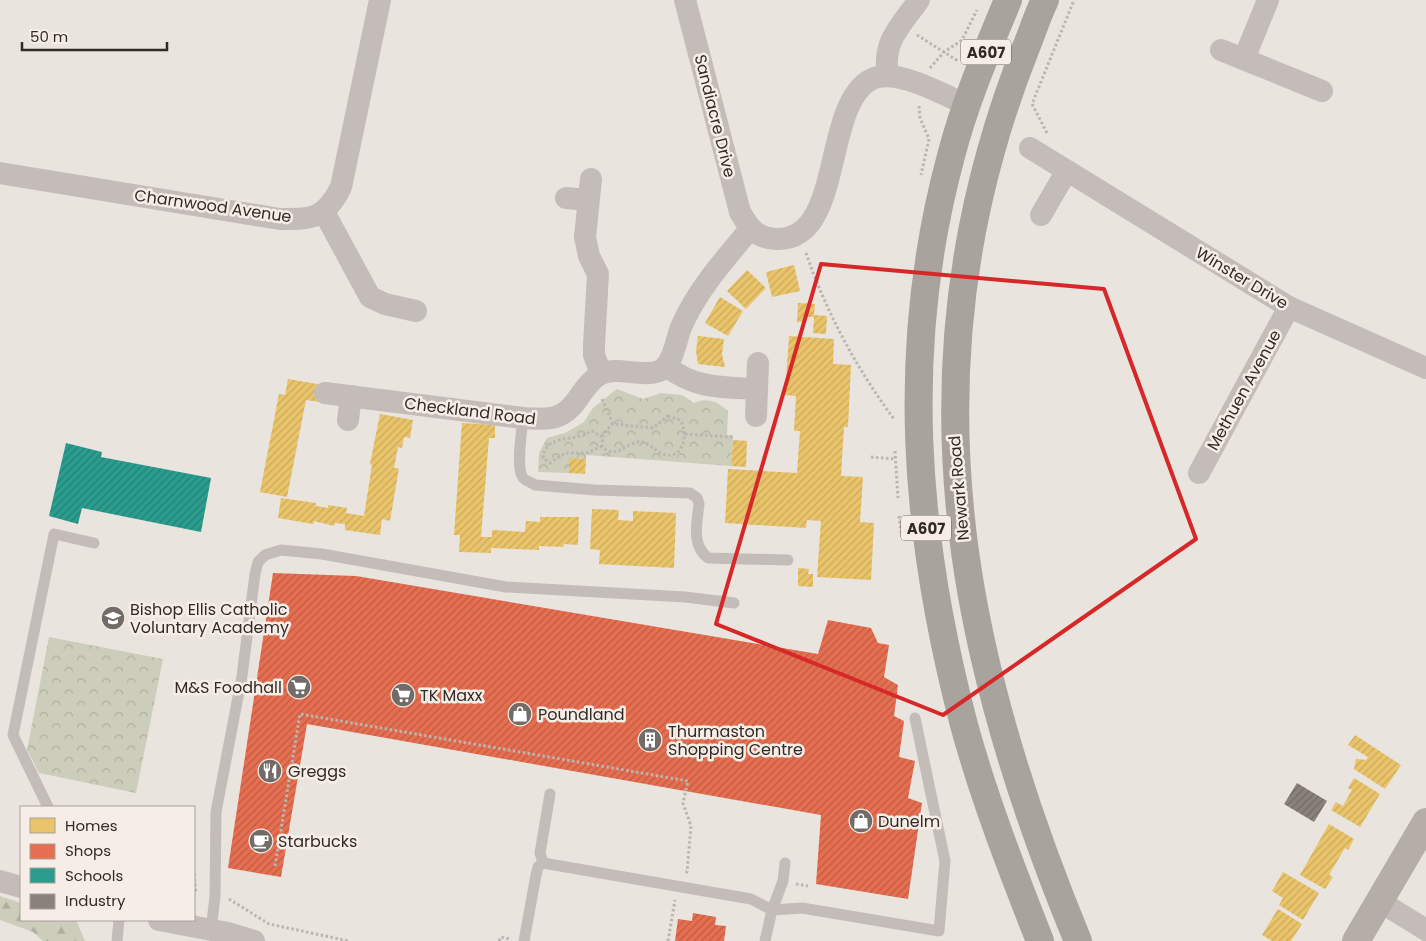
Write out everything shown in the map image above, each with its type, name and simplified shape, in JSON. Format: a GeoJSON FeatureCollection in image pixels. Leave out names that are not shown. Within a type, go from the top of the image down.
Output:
{"type":"FeatureCollection","features":[{"type":"Feature","properties":{"kind":"highway","name":"A607"},"geometry":{"type":"LineString","coordinates":[[1008,0],[967,105],[951,156],[924,294],[917,382],[923,508],[938,609],[965,727],[1008,855],[1040,941]]}},
{"type":"Feature","properties":{"kind":"highway","name":"Newark Road"},"geometry":{"type":"LineString","coordinates":[[1045,0],[1000,118],[976,208],[960,301],[954,384],[954,449],[968,585],[992,693],[1042,850],[1078,941]]}},
{"type":"Feature","properties":{"kind":"street"},"geometry":{"type":"LineString","coordinates":[[380,0],[341,187],[334,203],[324,212],[370,297],[385,304],[416,311]]}},
{"type":"Feature","properties":{"kind":"street","name":"Sandiacre Drive"},"geometry":{"type":"LineString","coordinates":[[685,0],[740,212],[750,229]]}},
{"type":"Feature","properties":{"kind":"street"},"geometry":{"type":"LineString","coordinates":[[888,76],[885,60],[886,51],[919,0]]}},
{"type":"Feature","properties":{"kind":"street"},"geometry":{"type":"LineString","coordinates":[[1244,59],[1268,0]]}},
{"type":"Feature","properties":{"kind":"street"},"geometry":{"type":"LineString","coordinates":[[1221,50],[1322,91]]}},
{"type":"Feature","properties":{"kind":"street"},"geometry":{"type":"LineString","coordinates":[[581,192],[584,236],[598,274],[594,355],[601,374],[660,371],[666,366],[682,325],[700,292],[750,229],[763,238],[781,239],[800,234],[810,224],[819,207],[850,103],[862,87],[871,79],[888,76],[903,78],[967,105]]}},
{"type":"Feature","properties":{"kind":"street","name":"Winster Drive"},"geometry":{"type":"LineString","coordinates":[[1039,143],[1066,172],[1290,307],[1426,368]]}},
{"type":"Feature","properties":{"kind":"street"},"geometry":{"type":"LineString","coordinates":[[1041,215],[1066,172]]}},
{"type":"Feature","properties":{"kind":"street","name":"Charnwood Avenue"},"geometry":{"type":"LineString","coordinates":[[0,173],[280,219],[310,219],[324,212]]}},
{"type":"Feature","properties":{"kind":"street","name":"Methuen Avenue"},"geometry":{"type":"LineString","coordinates":[[1199,472],[1290,307]]}},
{"type":"Feature","properties":{"kind":"street"},"geometry":{"type":"LineString","coordinates":[[756,416],[758,363]]}},
{"type":"Feature","properties":{"kind":"street"},"geometry":{"type":"LineString","coordinates":[[666,366],[691,382],[706,386],[757,389]]}},
{"type":"Feature","properties":{"kind":"street","name":"Checkland Road"},"geometry":{"type":"LineString","coordinates":[[325,393],[544,420],[568,412],[591,381],[601,374]]}},
{"type":"Feature","properties":{"kind":"street"},"geometry":{"type":"LineString","coordinates":[[348,420],[351,396]]}},
{"type":"Feature","properties":{"kind":"street"},"geometry":{"type":"LineString","coordinates":[[1356,941],[1426,822]]}},
{"type":"Feature","properties":{"kind":"street"},"geometry":{"type":"LineString","coordinates":[[0,882],[20,887]]}},
{"type":"Feature","properties":{"kind":"street"},"geometry":{"type":"LineString","coordinates":[[1379,901],[1426,930]]}},
{"type":"Feature","properties":{"kind":"street"},"geometry":{"type":"LineString","coordinates":[[164,921],[254,941]]}},
{"type":"Feature","properties":{"kind":"lane"},"geometry":{"type":"LineString","coordinates":[[523,418],[520,462],[522,475],[527,481],[535,484],[595,490],[690,494],[697,498],[699,504],[696,542],[702,554],[708,558],[788,560]]}},
{"type":"Feature","properties":{"kind":"lane"},"geometry":{"type":"LineString","coordinates":[[48,806],[13,735],[54,534],[94,543]]}},
{"type":"Feature","properties":{"kind":"lane"},"geometry":{"type":"LineString","coordinates":[[211,930],[215,897],[216,812],[242,676],[255,574],[258,562],[265,555],[281,550],[322,554],[506,587],[685,597],[734,603]]}},
{"type":"Feature","properties":{"kind":"lane"},"geometry":{"type":"LineString","coordinates":[[524,941],[536,875],[538,867],[543,863],[647,879],[751,899],[772,910],[802,908],[939,931],[945,861],[915,718]]}},
{"type":"Feature","properties":{"kind":"lane"},"geometry":{"type":"LineString","coordinates":[[543,863],[540,853],[550,794]]}},
{"type":"Feature","properties":{"kind":"lane"},"geometry":{"type":"LineString","coordinates":[[765,941],[772,910],[783,881],[785,863]]}},
{"type":"Feature","properties":{"kind":"lane"},"geometry":{"type":"LineString","coordinates":[[116,941],[119,921]]}},
{"type":"Feature","properties":{"kind":"path"},"geometry":{"type":"LineString","coordinates":[[1039,143],[1032,104],[1074,0]]}},
{"type":"Feature","properties":{"kind":"path"},"geometry":{"type":"LineString","coordinates":[[800,234],[819,291],[871,388],[894,419]]}},
{"type":"Feature","properties":{"kind":"path"},"geometry":{"type":"LineString","coordinates":[[668,416],[680,420],[686,434],[682,447],[669,455],[642,442],[616,452],[607,451],[602,446],[602,437],[608,427],[615,423],[637,428],[653,428],[668,416]]}},
{"type":"Feature","properties":{"kind":"path"},"geometry":{"type":"LineString","coordinates":[[602,437],[592,431],[583,436],[556,440],[547,447],[542,458],[550,463],[565,453],[587,453],[602,446]]}},
{"type":"Feature","properties":{"kind":"path"},"geometry":{"type":"LineString","coordinates":[[686,434],[733,437]]}},
{"type":"Feature","properties":{"kind":"path"},"geometry":{"type":"LineString","coordinates":[[871,457],[895,459]]}},
{"type":"Feature","properties":{"kind":"path"},"geometry":{"type":"LineString","coordinates":[[275,866],[300,714],[688,782],[683,803],[691,826]]}},
{"type":"Feature","properties":{"kind":"path"},"geometry":{"type":"LineString","coordinates":[[687,872],[696,874]]}},
{"type":"Feature","properties":{"kind":"path"},"geometry":{"type":"LineString","coordinates":[[783,881],[808,886]]}},
{"type":"Feature","properties":{"kind":"path"},"geometry":{"type":"LineString","coordinates":[[195,894],[231,899],[269,924],[348,941]]}},
{"type":"Feature","properties":{"kind":"highlighted area"},"geometry":{"type":"Polygon","coordinates":[[[821,264],[1104,289],[1196,539],[943,715],[716,624],[821,264]]]}},
{"type":"Feature","properties":{"kind":"green space"},"geometry":{"type":"Polygon","coordinates":[[[617,389],[643,399],[661,393],[682,395],[694,403],[708,400],[720,405],[728,411],[727,435],[733,436],[731,466],[586,455],[586,459],[570,458],[569,473],[538,472],[539,453],[547,438],[565,433],[584,422],[593,408],[617,389]]]}},
{"type":"Feature","properties":{"kind":"green space"},"geometry":{"type":"Polygon","coordinates":[[[49,637],[163,659],[136,793],[39,773],[27,750],[49,637]]]}},
{"type":"Feature","properties":{"kind":"green space"},"geometry":{"type":"Polygon","coordinates":[[[0,896],[20,903],[20,921],[77,922],[85,941],[43,941],[33,932],[0,920],[0,896]]]}},
{"type":"Feature","properties":{"kind":"building: Homes"},"geometry":{"type":"Polygon","coordinates":[[[794,265],[800,291],[772,297],[766,272],[794,265]]]}},
{"type":"Feature","properties":{"kind":"building: Homes"},"geometry":{"type":"Polygon","coordinates":[[[747,270],[766,288],[746,309],[727,291],[747,270]]]}},
{"type":"Feature","properties":{"kind":"building: Homes"},"geometry":{"type":"Polygon","coordinates":[[[720,297],[743,311],[728,336],[705,323],[720,297]]]}},
{"type":"Feature","properties":{"kind":"building: Homes"},"geometry":{"type":"Polygon","coordinates":[[[798,303],[815,304],[814,315],[827,316],[826,334],[813,333],[814,317],[806,317],[805,322],[797,322],[798,303]]]}},
{"type":"Feature","properties":{"kind":"building: Homes"},"geometry":{"type":"Polygon","coordinates":[[[698,336],[724,339],[722,354],[725,367],[698,364],[696,351],[698,336]]]}},
{"type":"Feature","properties":{"kind":"building: Homes"},"geometry":{"type":"Polygon","coordinates":[[[789,336],[834,339],[833,364],[851,365],[848,427],[844,427],[841,476],[863,477],[860,522],[874,523],[871,580],[817,577],[821,521],[807,520],[806,528],[725,523],[728,469],[797,473],[800,431],[794,431],[796,396],[785,395],[789,336]]]}},
{"type":"Feature","properties":{"kind":"building: Homes"},"geometry":{"type":"Polygon","coordinates":[[[288,379],[323,385],[320,402],[306,400],[287,497],[260,492],[279,394],[285,395],[288,379]]]}},
{"type":"Feature","properties":{"kind":"building: Homes"},"geometry":{"type":"Polygon","coordinates":[[[380,414],[413,420],[410,438],[404,437],[402,448],[398,447],[394,468],[399,468],[390,521],[382,519],[380,535],[345,530],[345,524],[335,523],[334,526],[314,521],[313,524],[278,518],[281,498],[316,503],[316,506],[328,508],[328,505],[347,508],[346,513],[364,516],[372,465],[370,464],[380,414]]]}},
{"type":"Feature","properties":{"kind":"building: Homes"},"geometry":{"type":"Polygon","coordinates":[[[462,423],[495,425],[495,438],[489,438],[481,537],[492,537],[492,530],[525,532],[526,521],[540,522],[540,517],[579,517],[578,545],[564,544],[563,547],[539,546],[539,550],[491,548],[491,553],[459,552],[460,535],[454,535],[462,423]]]}},
{"type":"Feature","properties":{"kind":"building: Homes"},"geometry":{"type":"Polygon","coordinates":[[[733,440],[747,441],[746,467],[731,466],[733,440]]]}},
{"type":"Feature","properties":{"kind":"building: Homes"},"geometry":{"type":"Polygon","coordinates":[[[569,458],[586,459],[585,474],[569,473],[569,458]]]}},
{"type":"Feature","properties":{"kind":"building: Homes"},"geometry":{"type":"Polygon","coordinates":[[[592,509],[619,510],[618,520],[633,521],[633,511],[676,513],[674,568],[599,564],[600,550],[590,549],[592,509]]]}},
{"type":"Feature","properties":{"kind":"building: Homes"},"geometry":{"type":"Polygon","coordinates":[[[798,568],[809,569],[808,574],[813,574],[813,587],[798,586],[798,568]]]}},
{"type":"Feature","properties":{"kind":"building: Homes"},"geometry":{"type":"Polygon","coordinates":[[[1355,735],[1401,765],[1385,789],[1354,769],[1356,759],[1366,760],[1368,757],[1348,745],[1355,735]]]}},
{"type":"Feature","properties":{"kind":"building: Homes"},"geometry":{"type":"Polygon","coordinates":[[[1354,778],[1380,794],[1360,827],[1331,810],[1336,802],[1343,806],[1352,790],[1348,788],[1354,778]]]}},
{"type":"Feature","properties":{"kind":"building: Homes"},"geometry":{"type":"Polygon","coordinates":[[[1329,824],[1354,839],[1348,850],[1345,848],[1329,875],[1333,877],[1325,889],[1300,875],[1329,824]]]}},
{"type":"Feature","properties":{"kind":"building: Homes"},"geometry":{"type":"Polygon","coordinates":[[[1283,872],[1319,893],[1303,920],[1279,905],[1283,898],[1272,891],[1283,872]]]}},
{"type":"Feature","properties":{"kind":"building: Homes"},"geometry":{"type":"Polygon","coordinates":[[[1278,909],[1302,924],[1291,941],[1272,941],[1262,935],[1278,909]]]}},
{"type":"Feature","properties":{"kind":"building: Shops","name":"Thurmaston Shopping Centre"},"geometry":{"type":"Polygon","coordinates":[[[273,573],[356,576],[818,654],[828,620],[871,628],[878,643],[889,645],[884,677],[898,685],[894,716],[904,721],[899,757],[915,761],[908,798],[922,803],[908,899],[816,884],[821,815],[307,724],[281,877],[228,868],[273,573]]]}},
{"type":"Feature","properties":{"kind":"building: Shops"},"geometry":{"type":"Polygon","coordinates":[[[693,913],[716,917],[715,925],[726,926],[724,941],[675,941],[678,919],[692,921],[693,913]]]}},
{"type":"Feature","properties":{"kind":"building: Schools"},"geometry":{"type":"Polygon","coordinates":[[[66,443],[102,452],[101,457],[211,478],[201,532],[82,508],[78,524],[49,516],[66,443]]]}},
{"type":"Feature","properties":{"kind":"building: Industry"},"geometry":{"type":"Polygon","coordinates":[[[1297,783],[1327,801],[1314,822],[1284,804],[1297,783]]]}},
{"type":"Feature","properties":{"kind":"place","name":"Bishop Ellis Catholic Voluntary Academy"},"geometry":{"type":"Point","coordinates":[113,618]}},
{"type":"Feature","properties":{"kind":"place","name":"M&S Foodhall"},"geometry":{"type":"Point","coordinates":[299,687]}},
{"type":"Feature","properties":{"kind":"place","name":"TK Maxx"},"geometry":{"type":"Point","coordinates":[403,695]}},
{"type":"Feature","properties":{"kind":"place","name":"Poundland"},"geometry":{"type":"Point","coordinates":[520,714]}},
{"type":"Feature","properties":{"kind":"place","name":"Thurmaston Shopping Centre"},"geometry":{"type":"Point","coordinates":[650,740]}},
{"type":"Feature","properties":{"kind":"place","name":"Greggs"},"geometry":{"type":"Point","coordinates":[270,771]}},
{"type":"Feature","properties":{"kind":"place","name":"Dunelm"},"geometry":{"type":"Point","coordinates":[861,821]}},
{"type":"Feature","properties":{"kind":"place","name":"Starbucks"},"geometry":{"type":"Point","coordinates":[261,841]}}]}
